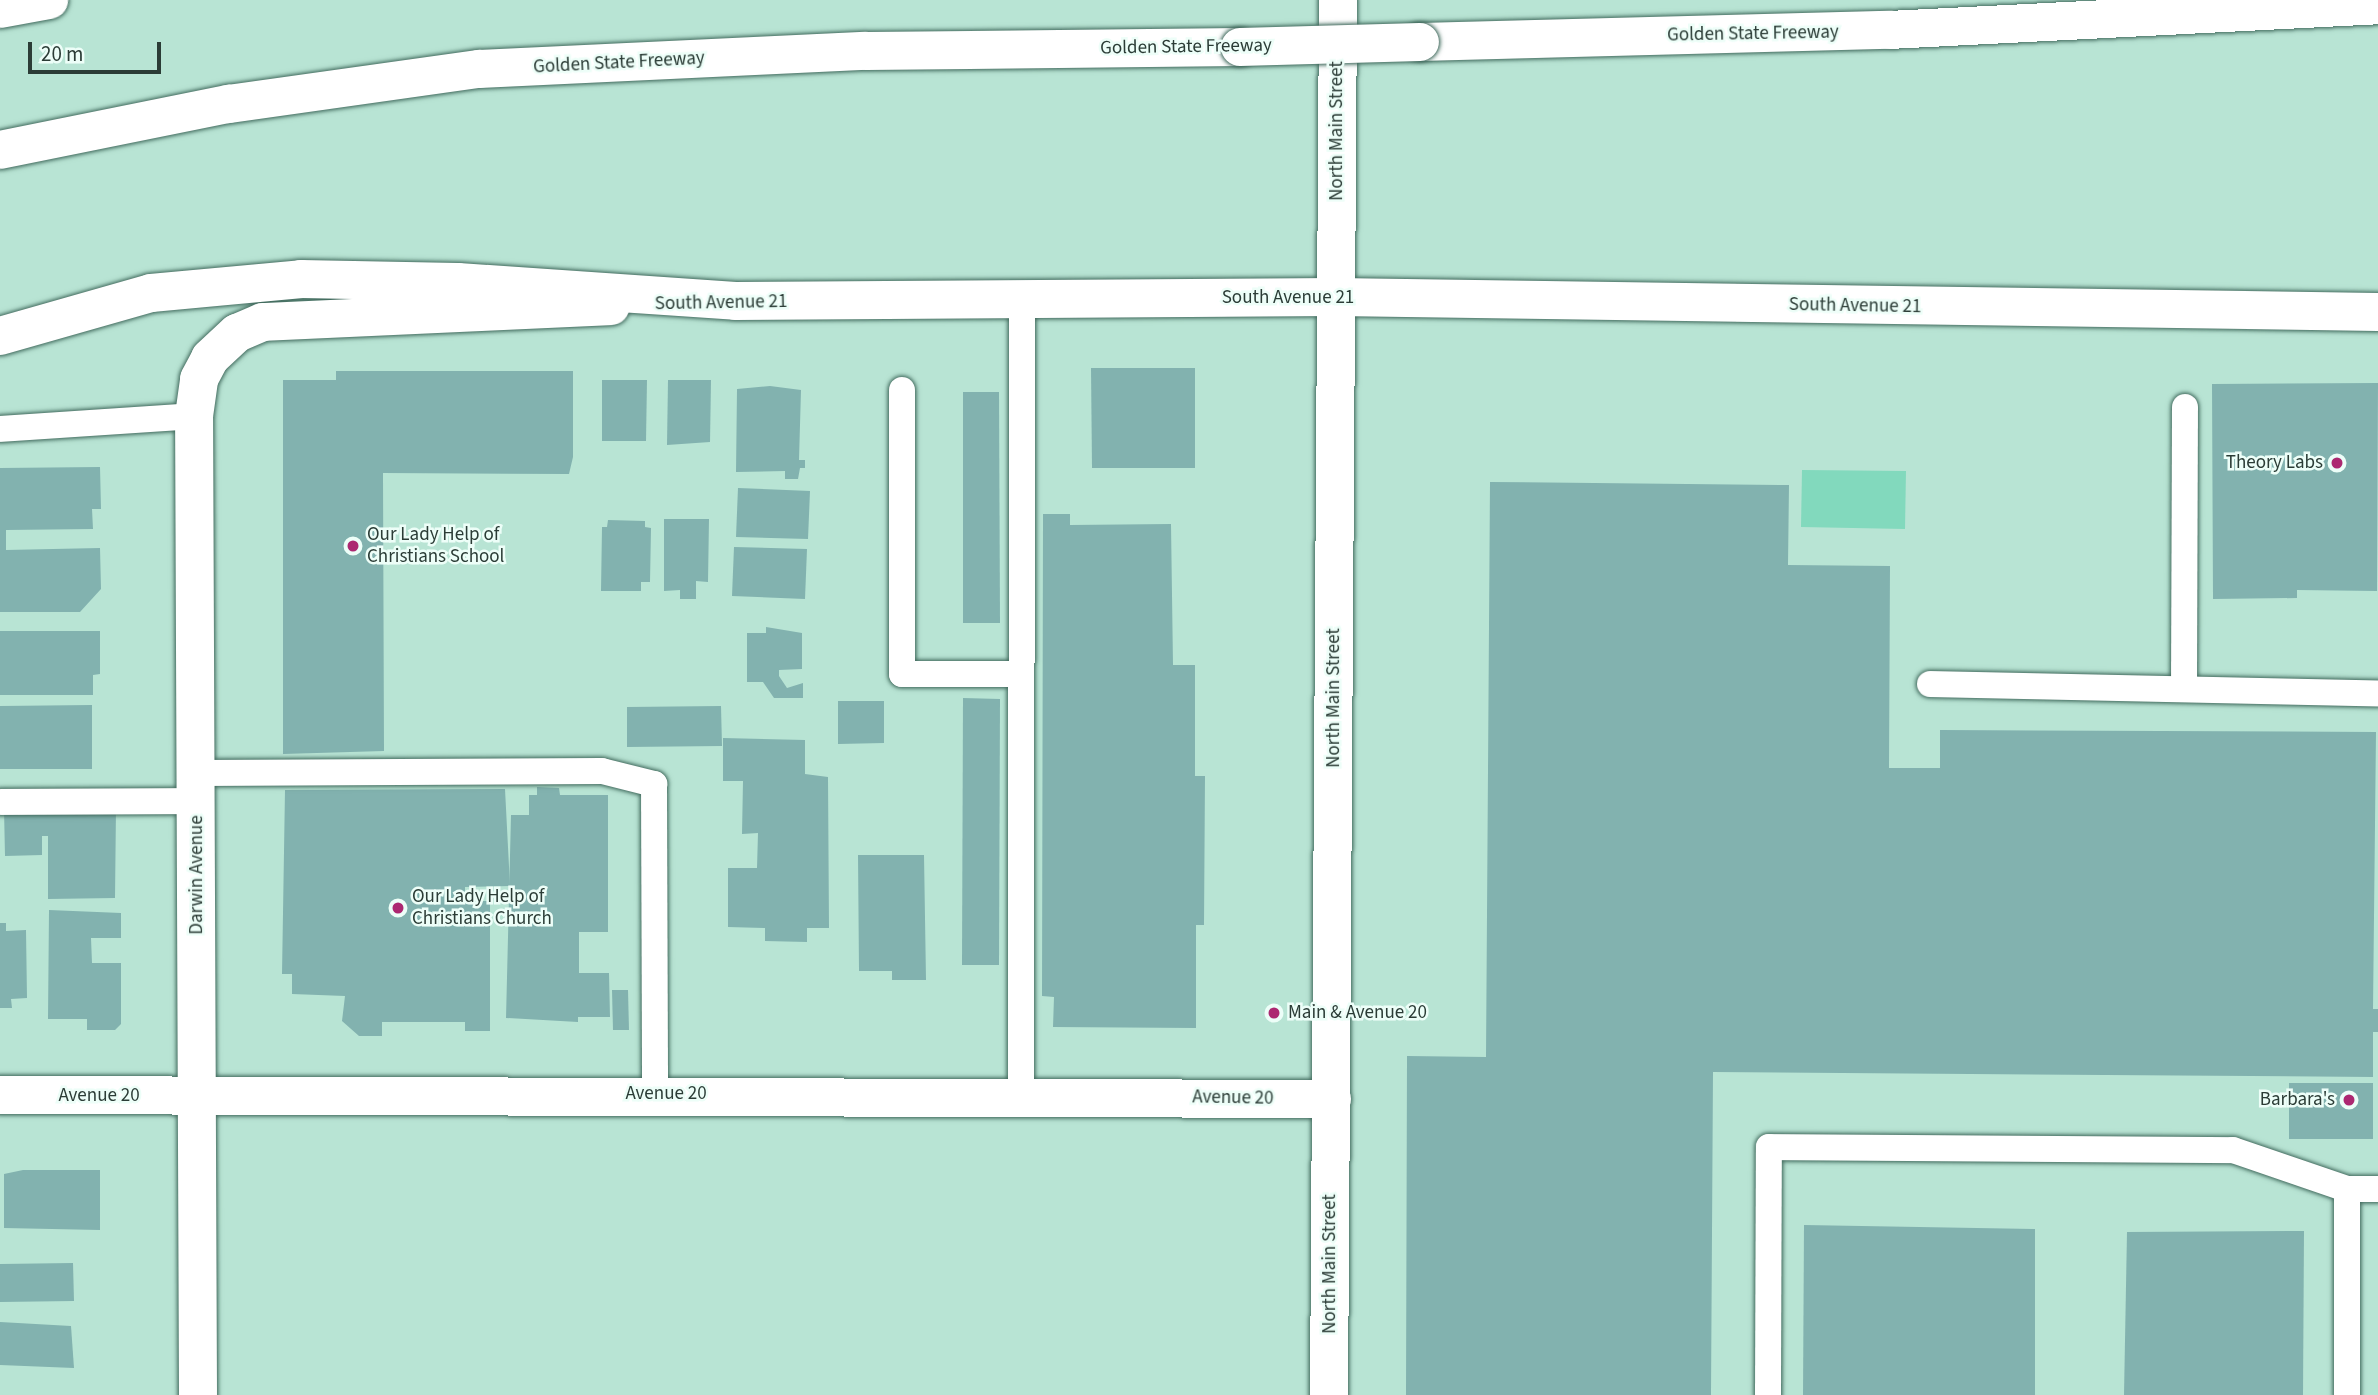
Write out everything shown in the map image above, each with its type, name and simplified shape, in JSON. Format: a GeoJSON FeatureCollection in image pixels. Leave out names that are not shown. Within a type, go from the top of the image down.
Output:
{"type":"FeatureCollection","features":[{"type":"Feature","properties":{"kind":"main road"},"geometry":{"type":"LineString","coordinates":[[0,9],[49,0]]}},
{"type":"Feature","properties":{"kind":"main road","name":"North Main Street"},"geometry":{"type":"LineString","coordinates":[[1329,1395],[1338,0]]}},
{"type":"Feature","properties":{"kind":"main road","name":"Golden State Freeway"},"geometry":{"type":"LineString","coordinates":[[0,150],[229,104],[479,69],[866,51],[1240,47],[1903,30],[2378,5]]}},
{"type":"Feature","properties":{"kind":"main road"},"geometry":{"type":"LineString","coordinates":[[0,336],[151,293],[301,279],[458,282],[735,301]]}},
{"type":"Feature","properties":{"kind":"main road","name":"South Avenue 21"},"geometry":{"type":"LineString","coordinates":[[210,358],[237,333],[263,322],[299,318],[735,301],[1336,297],[2378,312]]}},
{"type":"Feature","properties":{"kind":"main road","name":"Darwin Avenue"},"geometry":{"type":"LineString","coordinates":[[198,1395],[198,787],[194,416],[199,379],[210,358]]}},
{"type":"Feature","properties":{"kind":"main road","name":"Avenue 20"},"geometry":{"type":"LineString","coordinates":[[0,1095],[655,1093],[1332,1098]]}},
{"type":"Feature","properties":{"kind":"lane"},"geometry":{"type":"LineString","coordinates":[[1021,1096],[1022,300]]}},
{"type":"Feature","properties":{"kind":"lane"},"geometry":{"type":"LineString","coordinates":[[902,390],[902,674],[1021,674]]}},
{"type":"Feature","properties":{"kind":"lane"},"geometry":{"type":"LineString","coordinates":[[2184,689],[2185,407]]}},
{"type":"Feature","properties":{"kind":"lane"},"geometry":{"type":"LineString","coordinates":[[0,429],[194,416]]}},
{"type":"Feature","properties":{"kind":"lane"},"geometry":{"type":"LineString","coordinates":[[1930,684],[2378,693]]}},
{"type":"Feature","properties":{"kind":"lane"},"geometry":{"type":"LineString","coordinates":[[1,803],[198,787],[603,771],[654,784],[655,1093]]}},
{"type":"Feature","properties":{"kind":"lane"},"geometry":{"type":"LineString","coordinates":[[1768,1395],[1769,1147],[2233,1150],[2347,1189],[2378,1189]]}},
{"type":"Feature","properties":{"kind":"lane"},"geometry":{"type":"LineString","coordinates":[[2347,1189],[2347,1395]]}},
{"type":"Feature","properties":{"kind":"green space"},"geometry":{"type":"Polygon","coordinates":[[[1802,470],[1906,471],[1905,529],[1801,527],[1802,470]]]}},
{"type":"Feature","properties":{"kind":"building"},"geometry":{"type":"Polygon","coordinates":[[[1091,368],[1195,368],[1195,468],[1092,468],[1091,368]]]}},
{"type":"Feature","properties":{"kind":"building"},"geometry":{"type":"Polygon","coordinates":[[[336,371],[573,371],[573,457],[569,474],[383,473],[384,751],[283,754],[283,380],[336,380],[336,371]]]}},
{"type":"Feature","properties":{"kind":"building"},"geometry":{"type":"Polygon","coordinates":[[[602,380],[647,380],[646,441],[602,441],[602,380]]]}},
{"type":"Feature","properties":{"kind":"building"},"geometry":{"type":"Polygon","coordinates":[[[668,380],[711,380],[710,442],[667,445],[668,380]]]}},
{"type":"Feature","properties":{"kind":"building"},"geometry":{"type":"Polygon","coordinates":[[[2378,383],[2377,591],[2297,590],[2297,598],[2213,599],[2212,384],[2378,383]]]}},
{"type":"Feature","properties":{"kind":"building"},"geometry":{"type":"Polygon","coordinates":[[[770,386],[801,390],[799,460],[805,460],[805,468],[800,468],[798,479],[785,479],[785,471],[736,472],[737,389],[770,386]]]}},
{"type":"Feature","properties":{"kind":"building"},"geometry":{"type":"Polygon","coordinates":[[[963,392],[999,392],[1000,623],[963,623],[963,392]]]}},
{"type":"Feature","properties":{"kind":"building"},"geometry":{"type":"Polygon","coordinates":[[[100,467],[101,509],[92,509],[93,529],[6,530],[6,550],[100,548],[101,589],[80,612],[0,612],[0,468],[100,467]]]}},
{"type":"Feature","properties":{"kind":"building"},"geometry":{"type":"Polygon","coordinates":[[[1490,482],[1789,485],[1788,565],[1890,566],[1889,768],[1940,768],[1940,730],[2376,732],[2373,1009],[2378,1009],[2378,1032],[2373,1032],[2373,1077],[1713,1072],[1711,1395],[1406,1395],[1407,1056],[1486,1057],[1490,482]]]}},
{"type":"Feature","properties":{"kind":"building"},"geometry":{"type":"Polygon","coordinates":[[[738,488],[810,491],[808,539],[736,537],[738,488]]]}},
{"type":"Feature","properties":{"kind":"building"},"geometry":{"type":"Polygon","coordinates":[[[1043,514],[1070,514],[1070,525],[1171,524],[1173,665],[1195,665],[1195,776],[1205,776],[1204,925],[1196,925],[1196,1028],[1053,1027],[1054,997],[1042,996],[1043,514]]]}},
{"type":"Feature","properties":{"kind":"building"},"geometry":{"type":"Polygon","coordinates":[[[664,519],[709,519],[708,582],[696,581],[696,599],[680,599],[680,590],[664,591],[664,519]]]}},
{"type":"Feature","properties":{"kind":"building"},"geometry":{"type":"Polygon","coordinates":[[[608,520],[645,521],[645,527],[651,528],[650,582],[641,582],[641,591],[601,591],[602,527],[607,527],[608,520]]]}},
{"type":"Feature","properties":{"kind":"building"},"geometry":{"type":"Polygon","coordinates":[[[734,547],[807,549],[805,599],[732,596],[734,547]]]}},
{"type":"Feature","properties":{"kind":"building"},"geometry":{"type":"Polygon","coordinates":[[[766,627],[802,633],[802,669],[779,670],[779,676],[787,688],[803,683],[803,698],[774,698],[763,682],[747,682],[747,633],[766,633],[766,627]]]}},
{"type":"Feature","properties":{"kind":"building"},"geometry":{"type":"Polygon","coordinates":[[[0,631],[100,631],[100,674],[93,675],[93,695],[0,695],[0,631]]]}},
{"type":"Feature","properties":{"kind":"building"},"geometry":{"type":"Polygon","coordinates":[[[963,698],[1000,699],[999,965],[962,965],[963,698]]]}},
{"type":"Feature","properties":{"kind":"building"},"geometry":{"type":"Polygon","coordinates":[[[838,701],[884,701],[884,743],[838,744],[838,701]]]}},
{"type":"Feature","properties":{"kind":"building"},"geometry":{"type":"Polygon","coordinates":[[[92,705],[92,769],[0,769],[0,706],[92,705]]]}},
{"type":"Feature","properties":{"kind":"building"},"geometry":{"type":"Polygon","coordinates":[[[721,706],[722,746],[627,747],[627,707],[721,706]]]}},
{"type":"Feature","properties":{"kind":"building"},"geometry":{"type":"Polygon","coordinates":[[[723,738],[805,740],[805,774],[828,777],[829,928],[807,928],[807,942],[765,941],[765,928],[728,927],[728,868],[757,868],[758,833],[742,834],[743,781],[723,781],[723,738]]]}},
{"type":"Feature","properties":{"kind":"building"},"geometry":{"type":"Polygon","coordinates":[[[537,787],[559,788],[560,795],[608,795],[608,932],[579,932],[579,973],[609,973],[610,1017],[578,1017],[578,1022],[506,1018],[511,815],[529,815],[529,795],[537,795],[537,787]]]}},
{"type":"Feature","properties":{"kind":"building"},"geometry":{"type":"Polygon","coordinates":[[[505,789],[510,886],[465,887],[465,901],[490,901],[490,1031],[465,1031],[465,1022],[382,1022],[382,1036],[359,1036],[342,1021],[345,996],[292,994],[292,974],[282,974],[285,790],[505,789]]]}},
{"type":"Feature","properties":{"kind":"building"},"geometry":{"type":"Polygon","coordinates":[[[116,808],[115,898],[48,899],[48,836],[42,836],[42,855],[5,856],[4,809],[116,808]]]}},
{"type":"Feature","properties":{"kind":"building"},"geometry":{"type":"Polygon","coordinates":[[[858,855],[924,855],[926,980],[892,980],[892,971],[859,971],[858,855]]]}},
{"type":"Feature","properties":{"kind":"building"},"geometry":{"type":"Polygon","coordinates":[[[49,910],[121,913],[121,938],[91,938],[92,963],[121,963],[121,1024],[115,1030],[87,1030],[87,1019],[48,1019],[49,910]]]}},
{"type":"Feature","properties":{"kind":"building"},"geometry":{"type":"Polygon","coordinates":[[[0,923],[6,923],[6,931],[26,930],[27,998],[11,999],[12,1008],[0,1008],[0,923]]]}},
{"type":"Feature","properties":{"kind":"building"},"geometry":{"type":"Polygon","coordinates":[[[612,990],[628,990],[629,1030],[613,1030],[612,990]]]}},
{"type":"Feature","properties":{"kind":"building"},"geometry":{"type":"Polygon","coordinates":[[[2289,1083],[2373,1083],[2373,1139],[2289,1139],[2289,1083]]]}},
{"type":"Feature","properties":{"kind":"building"},"geometry":{"type":"Polygon","coordinates":[[[23,1170],[100,1170],[100,1230],[4,1228],[4,1174],[23,1170]]]}},
{"type":"Feature","properties":{"kind":"building"},"geometry":{"type":"Polygon","coordinates":[[[1804,1225],[2035,1229],[2035,1395],[1803,1395],[1804,1225]]]}},
{"type":"Feature","properties":{"kind":"building"},"geometry":{"type":"Polygon","coordinates":[[[2304,1231],[2303,1395],[2124,1395],[2127,1232],[2304,1231]]]}},
{"type":"Feature","properties":{"kind":"building"},"geometry":{"type":"Polygon","coordinates":[[[73,1263],[74,1301],[0,1302],[0,1264],[73,1263]]]}},
{"type":"Feature","properties":{"kind":"building"},"geometry":{"type":"Polygon","coordinates":[[[0,1322],[71,1326],[74,1368],[0,1365],[0,1322]]]}},
{"type":"Feature","properties":{"kind":"place","name":"Theory Labs"},"geometry":{"type":"Point","coordinates":[2337,463]}},
{"type":"Feature","properties":{"kind":"place","name":"Our Lady Help of Christians School"},"geometry":{"type":"Point","coordinates":[353,546]}},
{"type":"Feature","properties":{"kind":"place","name":"Our Lady Help of Christians Church"},"geometry":{"type":"Point","coordinates":[398,908]}},
{"type":"Feature","properties":{"kind":"place","name":"Main & Avenue 20"},"geometry":{"type":"Point","coordinates":[1274,1013]}},
{"type":"Feature","properties":{"kind":"place","name":"Barbara's"},"geometry":{"type":"Point","coordinates":[2349,1100]}}]}
